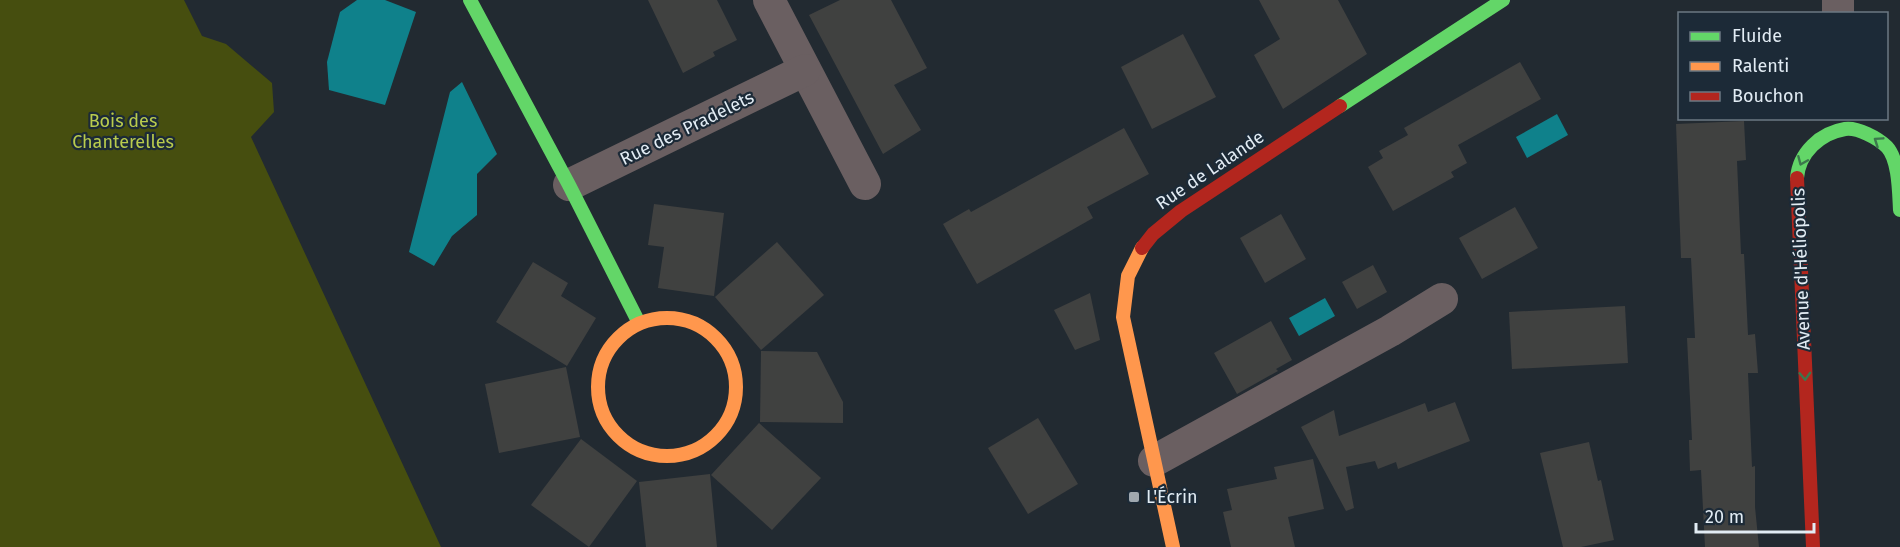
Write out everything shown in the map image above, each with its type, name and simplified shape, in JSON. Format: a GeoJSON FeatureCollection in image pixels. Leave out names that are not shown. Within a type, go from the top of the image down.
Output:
{"type":"FeatureCollection","features":[{"type":"Feature","properties":{"kind":"street"},"geometry":{"type":"LineString","coordinates":[[470,0],[569,185],[639,323]]}},
{"type":"Feature","properties":{"kind":"street"},"geometry":{"type":"LineString","coordinates":[[769,0],[865,184]]}},
{"type":"Feature","properties":{"kind":"street","name":"Rue de Lalande"},"geometry":{"type":"LineString","coordinates":[[1166,545],[1154,461],[1124,317],[1124,293],[1131,267],[1142,246],[1164,223],[1199,198],[1503,0]]}},
{"type":"Feature","properties":{"kind":"street","name":"Rue des Pradelets"},"geometry":{"type":"LineString","coordinates":[[569,185],[806,70]]}},
{"type":"Feature","properties":{"kind":"street","name":"Avenue d'Héliopolis"},"geometry":{"type":"LineString","coordinates":[[1813,547],[1797,175],[1804,154],[1823,136],[1847,128],[1870,135],[1888,148],[1898,171],[1900,210]]}},
{"type":"Feature","properties":{"kind":"street"},"geometry":{"type":"LineString","coordinates":[[1154,461],[1390,331],[1442,299]]}},
{"type":"Feature","properties":{"kind":"street"},"geometry":{"type":"LineString","coordinates":[[665,317],[692,322],[715,336],[730,359],[736,385],[731,412],[717,435],[694,450],[668,456],[641,451],[619,436],[603,415],[597,388],[602,361],[617,338],[639,323],[665,317]]}},
{"type":"Feature","properties":{"kind":"green space","name":"Bois des Chanterelles"},"geometry":{"type":"Polygon","coordinates":[[[0,0],[184,0],[202,36],[226,44],[272,83],[274,112],[251,137],[441,547],[0,547],[0,0]]]}},
{"type":"Feature","properties":{"kind":"water"},"geometry":{"type":"Polygon","coordinates":[[[357,0],[385,0],[416,12],[385,105],[329,90],[327,62],[340,12],[357,0]]]}},
{"type":"Feature","properties":{"kind":"water"},"geometry":{"type":"Polygon","coordinates":[[[462,82],[497,154],[477,174],[477,215],[452,236],[434,266],[409,252],[450,92],[462,82]]]}},
{"type":"Feature","properties":{"kind":"water"},"geometry":{"type":"Polygon","coordinates":[[[1557,114],[1568,135],[1527,158],[1516,137],[1557,114]]]}},
{"type":"Feature","properties":{"kind":"water"},"geometry":{"type":"Polygon","coordinates":[[[1325,298],[1335,316],[1299,336],[1289,318],[1325,298]]]}},
{"type":"Feature","properties":{"kind":"building"},"geometry":{"type":"Polygon","coordinates":[[[648,0],[717,0],[737,40],[713,52],[715,56],[683,73],[648,0]]]}},
{"type":"Feature","properties":{"kind":"building"},"geometry":{"type":"Polygon","coordinates":[[[840,0],[891,0],[927,68],[894,85],[921,130],[883,154],[809,15],[840,0]]]}},
{"type":"Feature","properties":{"kind":"building"},"geometry":{"type":"Polygon","coordinates":[[[1259,0],[1338,0],[1367,54],[1283,109],[1254,55],[1280,39],[1259,0]]]}},
{"type":"Feature","properties":{"kind":"building"},"geometry":{"type":"Polygon","coordinates":[[[1183,34],[1216,97],[1152,129],[1121,67],[1183,34]]]}},
{"type":"Feature","properties":{"kind":"building"},"geometry":{"type":"Polygon","coordinates":[[[1520,62],[1541,99],[1458,145],[1467,163],[1451,172],[1454,177],[1393,211],[1368,167],[1383,158],[1379,151],[1408,135],[1404,128],[1520,62]]]}},
{"type":"Feature","properties":{"kind":"building"},"geometry":{"type":"Polygon","coordinates":[[[1744,121],[1746,160],[1737,161],[1741,254],[1744,254],[1748,335],[1755,334],[1758,373],[1748,373],[1752,467],[1755,466],[1755,507],[1759,547],[1705,547],[1701,470],[1690,471],[1689,440],[1692,440],[1687,338],[1695,338],[1691,258],[1681,258],[1676,124],[1744,121]]]}},
{"type":"Feature","properties":{"kind":"building"},"geometry":{"type":"Polygon","coordinates":[[[1124,128],[1149,174],[1087,207],[1093,218],[977,284],[943,224],[969,209],[971,212],[1124,128]]]}},
{"type":"Feature","properties":{"kind":"building"},"geometry":{"type":"Polygon","coordinates":[[[654,204],[724,213],[714,296],[658,288],[664,247],[648,245],[654,204]]]}},
{"type":"Feature","properties":{"kind":"building"},"geometry":{"type":"Polygon","coordinates":[[[1515,207],[1538,248],[1482,279],[1459,238],[1515,207]]]}},
{"type":"Feature","properties":{"kind":"building"},"geometry":{"type":"Polygon","coordinates":[[[1281,214],[1306,259],[1265,283],[1240,238],[1281,214]]]}},
{"type":"Feature","properties":{"kind":"building"},"geometry":{"type":"Polygon","coordinates":[[[777,242],[824,295],[761,350],[715,297],[777,242]]]}},
{"type":"Feature","properties":{"kind":"building"},"geometry":{"type":"Polygon","coordinates":[[[533,262],[568,283],[561,296],[596,318],[567,366],[496,322],[533,262]]]}},
{"type":"Feature","properties":{"kind":"building"},"geometry":{"type":"Polygon","coordinates":[[[1373,265],[1387,292],[1357,309],[1342,282],[1373,265]]]}},
{"type":"Feature","properties":{"kind":"building"},"geometry":{"type":"Polygon","coordinates":[[[1090,293],[1100,340],[1075,350],[1054,310],[1090,293]]]}},
{"type":"Feature","properties":{"kind":"building"},"geometry":{"type":"Polygon","coordinates":[[[1625,306],[1628,363],[1512,369],[1509,312],[1625,306]]]}},
{"type":"Feature","properties":{"kind":"building"},"geometry":{"type":"Polygon","coordinates":[[[1271,321],[1292,360],[1276,369],[1278,371],[1237,394],[1214,353],[1271,321]]]}},
{"type":"Feature","properties":{"kind":"building"},"geometry":{"type":"Polygon","coordinates":[[[761,351],[817,352],[843,402],[843,423],[760,422],[761,351]]]}},
{"type":"Feature","properties":{"kind":"building"},"geometry":{"type":"Polygon","coordinates":[[[566,367],[580,437],[499,453],[485,384],[566,367]]]}},
{"type":"Feature","properties":{"kind":"building"},"geometry":{"type":"Polygon","coordinates":[[[1455,402],[1470,441],[1398,469],[1396,462],[1378,469],[1375,461],[1346,467],[1354,508],[1346,511],[1301,427],[1334,410],[1339,436],[1425,403],[1428,412],[1455,402]]]}},
{"type":"Feature","properties":{"kind":"building"},"geometry":{"type":"Polygon","coordinates":[[[1038,418],[1078,484],[1028,514],[988,448],[1038,418]]]}},
{"type":"Feature","properties":{"kind":"building"},"geometry":{"type":"Polygon","coordinates":[[[759,423],[821,478],[772,530],[711,475],[759,423]]]}},
{"type":"Feature","properties":{"kind":"building"},"geometry":{"type":"Polygon","coordinates":[[[581,439],[637,481],[589,547],[531,505],[581,439]]]}},
{"type":"Feature","properties":{"kind":"building"},"geometry":{"type":"Polygon","coordinates":[[[1589,442],[1598,481],[1601,480],[1614,540],[1581,547],[1563,547],[1540,453],[1589,442]]]}},
{"type":"Feature","properties":{"kind":"building"},"geometry":{"type":"Polygon","coordinates":[[[1313,459],[1324,509],[1288,517],[1295,547],[1231,547],[1223,512],[1232,510],[1227,489],[1277,479],[1274,467],[1313,459]]]}},
{"type":"Feature","properties":{"kind":"building"},"geometry":{"type":"Polygon","coordinates":[[[710,474],[717,547],[646,547],[639,482],[710,474]]]}},
{"type":"Feature","properties":{"kind":"traffic: fast"},"geometry":{"type":"LineString","coordinates":[[470,0],[569,185],[639,323]]}},
{"type":"Feature","properties":{"kind":"traffic: fast"},"geometry":{"type":"LineString","coordinates":[[1340,106],[1503,0]]}},
{"type":"Feature","properties":{"kind":"traffic: fast"},"geometry":{"type":"LineString","coordinates":[[1797,178],[1806,153],[1819,140],[1845,129],[1861,131],[1878,140],[1891,153],[1898,177],[1900,210]]}},
{"type":"Feature","properties":{"kind":"traffic: slow"},"geometry":{"type":"LineString","coordinates":[[1142,248],[1128,276],[1123,317],[1173,547]]}},
{"type":"Feature","properties":{"kind":"traffic: slow"},"geometry":{"type":"LineString","coordinates":[[667,318],[693,324],[705,330],[715,339],[724,349],[730,361],[736,387],[730,413],[724,425],[715,435],[705,444],[693,450],[667,456],[641,450],[629,444],[619,435],[610,425],[604,413],[598,387],[604,361],[610,349],[619,339],[629,330],[641,324],[667,318]]}},
{"type":"Feature","properties":{"kind":"traffic: jam"},"geometry":{"type":"LineString","coordinates":[[1142,248],[1153,234],[1181,211],[1340,106]]}},
{"type":"Feature","properties":{"kind":"traffic: jam"},"geometry":{"type":"LineString","coordinates":[[1797,178],[1813,547]]}},
{"type":"Feature","properties":{"kind":"place","name":"L'Écrin"},"geometry":{"type":"Point","coordinates":[1134,497]}}]}
